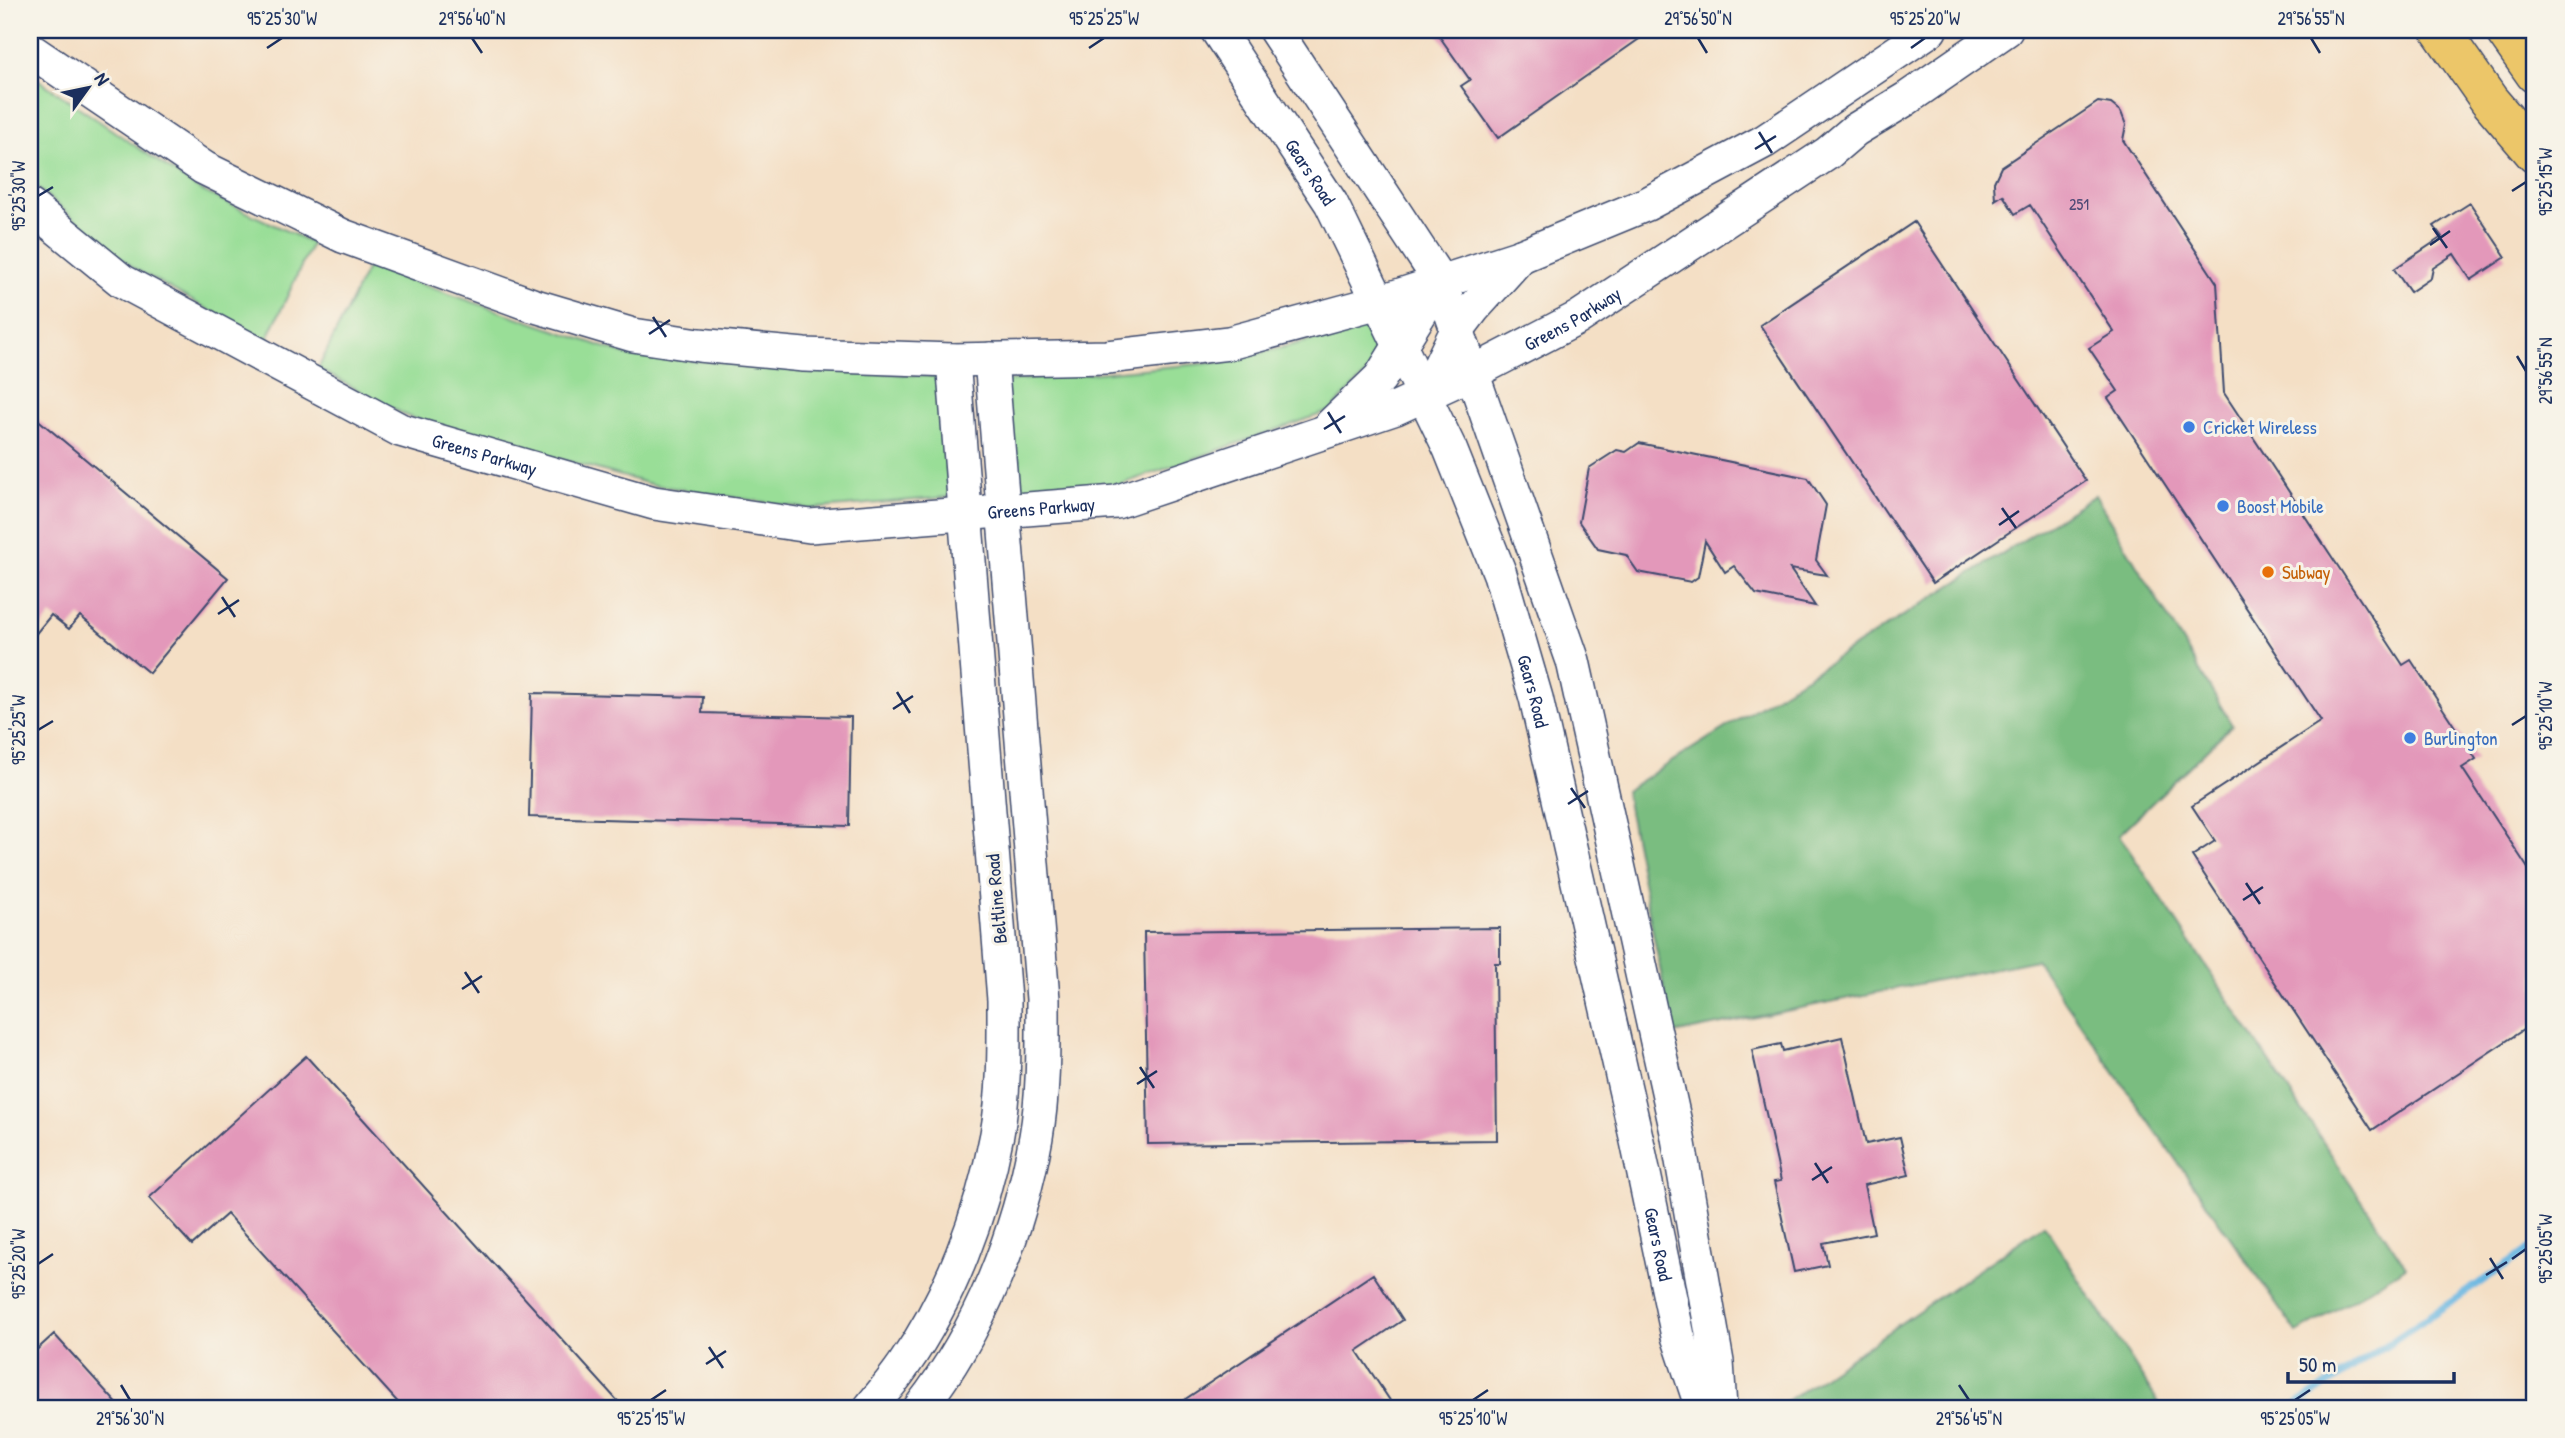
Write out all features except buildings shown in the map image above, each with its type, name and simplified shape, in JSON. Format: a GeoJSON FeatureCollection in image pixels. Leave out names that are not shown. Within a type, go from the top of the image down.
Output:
{"type":"FeatureCollection","features":[{"type":"Feature","properties":{"kind":"main road"},"geometry":{"type":"LineString","coordinates":[[2440,30],[2489,100],[2535,178]]}},
{"type":"Feature","properties":{"kind":"main road"},"geometry":{"type":"LineString","coordinates":[[2504,30],[2535,74]]}},
{"type":"Feature","properties":{"kind":"main road"},"geometry":{"type":"LineString","coordinates":[[2489,100],[2535,154]]}},
{"type":"Feature","properties":{"kind":"street","name":"Gears Road"},"geometry":{"type":"LineString","coordinates":[[1217,30],[1331,203],[1450,449],[1500,574],[1536,698],[1637,1141],[1678,1336],[1702,1408]]}},
{"type":"Feature","properties":{"kind":"street","name":"Gears Road"},"geometry":{"type":"LineString","coordinates":[[1275,30],[1440,281],[1573,661],[1677,1132],[1717,1362],[1720,1408]]}},
{"type":"Feature","properties":{"kind":"street"},"geometry":{"type":"LineString","coordinates":[[30,50],[204,168],[343,236],[532,305],[633,335],[699,345],[804,355],[953,360],[1107,357],[1229,343],[1379,302],[1521,256],[1647,204],[1765,141],[1930,30]]}},
{"type":"Feature","properties":{"kind":"street","name":"Greens Parkway"},"geometry":{"type":"LineString","coordinates":[[30,206],[122,281],[400,430],[654,503],[810,526],[1116,502],[1425,396],[1578,318],[1828,153],[1854,130],[1906,99],[2006,30]]}},
{"type":"Feature","properties":{"kind":"street"},"geometry":{"type":"LineString","coordinates":[[1882,63],[1906,99]]}},
{"type":"Feature","properties":{"kind":"street"},"geometry":{"type":"LineString","coordinates":[[1425,396],[1457,330],[1521,256]]}},
{"type":"Feature","properties":{"kind":"street"},"geometry":{"type":"LineString","coordinates":[[1321,433],[1380,378],[1440,281]]}},
{"type":"Feature","properties":{"kind":"street","name":"Beltline Road"},"geometry":{"type":"LineString","coordinates":[[920,1408],[967,1337],[999,1268],[1020,1202],[1036,1137],[1043,1068],[1043,999],[991,359]]}},
{"type":"Feature","properties":{"kind":"street","name":"Beltline Road"},"geometry":{"type":"LineString","coordinates":[[870,1408],[903,1366],[933,1318],[962,1252],[983,1193],[997,1132],[1003,1068],[1004,1000],[953,360]]}},
{"type":"Feature","properties":{"kind":"street"},"geometry":{"type":"LineString","coordinates":[[1557,794],[1598,780]]}},
{"type":"Feature","properties":{"kind":"street"},"geometry":{"type":"LineString","coordinates":[[1637,1141],[1677,1132]]}},
{"type":"Feature","properties":{"kind":"green space"},"geometry":{"type":"Polygon","coordinates":[[[30,74],[200,190],[312,243],[266,342],[134,268],[30,182],[30,74]]]}},
{"type":"Feature","properties":{"kind":"green space"},"geometry":{"type":"Polygon","coordinates":[[[368,266],[630,356],[943,377],[949,497],[809,509],[654,485],[409,417],[318,369],[368,266]]]}},
{"type":"Feature","properties":{"kind":"green space"},"geometry":{"type":"Polygon","coordinates":[[[1366,327],[1380,360],[1330,411],[1113,487],[1014,490],[1005,381],[1223,362],[1366,327]]]}},
{"type":"Feature","properties":{"kind":"green space"},"geometry":{"type":"Polygon","coordinates":[[[2095,495],[2232,725],[2119,835],[2406,1267],[2297,1333],[2036,960],[1673,1034],[1625,791],[2095,495]]]}},
{"type":"Feature","properties":{"kind":"green space"},"geometry":{"type":"Polygon","coordinates":[[[2044,1225],[2162,1408],[1777,1408],[2044,1225]]]}},
{"type":"Feature","properties":{"kind":"waterway"},"geometry":{"type":"LineString","coordinates":[[2292,1408],[2535,1246]]}},
{"type":"Feature","properties":{"kind":"place","name":"Cricket Wireless"},"geometry":{"type":"Point","coordinates":[2189,427]}},
{"type":"Feature","properties":{"kind":"place","name":"Boost Mobile"},"geometry":{"type":"Point","coordinates":[2223,506]}},
{"type":"Feature","properties":{"kind":"place","name":"Subway"},"geometry":{"type":"Point","coordinates":[2268,572]}},
{"type":"Feature","properties":{"kind":"place","name":"Burlington"},"geometry":{"type":"Point","coordinates":[2410,738]}}]}
